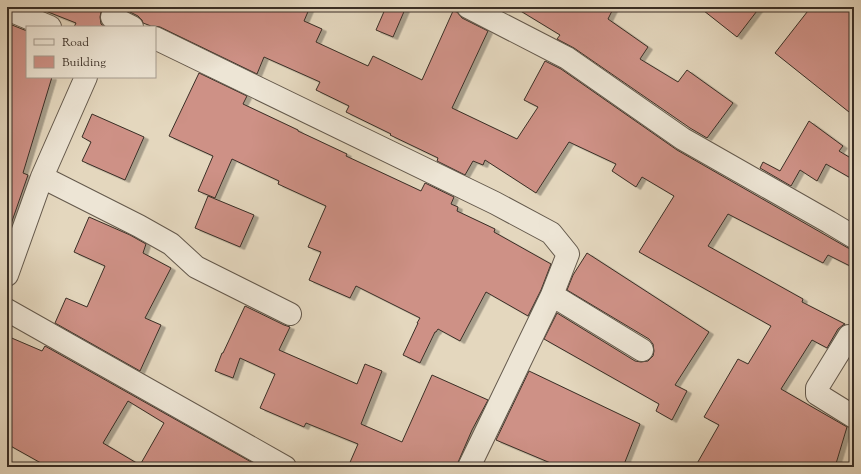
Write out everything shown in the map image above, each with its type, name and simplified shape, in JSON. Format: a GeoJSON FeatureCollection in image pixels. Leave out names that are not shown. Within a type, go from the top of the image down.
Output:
{"type":"FeatureCollection","features":[{"type":"Feature","properties":{"kind":"street"},"geometry":{"type":"LineString","coordinates":[[468,7],[567,58],[683,139],[854,237]]}},
{"type":"Feature","properties":{"kind":"street"},"geometry":{"type":"LineString","coordinates":[[7,9],[48,26]]}},
{"type":"Feature","properties":{"kind":"street"},"geometry":{"type":"LineString","coordinates":[[112,17],[130,26]]}},
{"type":"Feature","properties":{"kind":"street"},"geometry":{"type":"LineString","coordinates":[[156,38],[495,203],[551,233],[568,254],[552,294],[469,467]]}},
{"type":"Feature","properties":{"kind":"street"},"geometry":{"type":"LineString","coordinates":[[7,275],[42,177],[86,78]]}},
{"type":"Feature","properties":{"kind":"street"},"geometry":{"type":"LineString","coordinates":[[42,177],[139,226],[171,244],[196,267],[290,314]]}},
{"type":"Feature","properties":{"kind":"street"},"geometry":{"type":"LineString","coordinates":[[552,294],[642,350]]}},
{"type":"Feature","properties":{"kind":"street"},"geometry":{"type":"LineString","coordinates":[[7,310],[281,466]]}},
{"type":"Feature","properties":{"kind":"street"},"geometry":{"type":"LineString","coordinates":[[849,336],[817,388],[817,394],[854,417]]}},
{"type":"Feature","properties":{"kind":"building"},"geometry":{"type":"Polygon","coordinates":[[[105,7],[101,12],[100,17],[101,24],[104,26],[74,26],[76,23],[38,8],[105,7]]]}},
{"type":"Feature","properties":{"kind":"building"},"geometry":{"type":"Polygon","coordinates":[[[120,7],[310,7],[304,21],[322,29],[316,42],[368,66],[373,56],[422,80],[453,11],[457,12],[462,18],[488,31],[452,108],[517,139],[538,107],[524,100],[545,61],[561,69],[677,150],[848,248],[854,249],[854,268],[828,255],[823,263],[728,214],[708,246],[803,299],[802,302],[845,324],[838,329],[827,348],[812,340],[781,389],[847,427],[835,467],[695,467],[719,425],[704,417],[738,359],[748,364],[771,326],[639,252],[674,196],[642,177],[636,187],[612,171],[616,164],[569,142],[536,193],[485,160],[483,165],[473,161],[465,175],[437,161],[438,158],[346,112],[349,106],[316,90],[320,82],[264,57],[257,74],[160,27],[143,23],[138,16],[120,7]]]}},
{"type":"Feature","properties":{"kind":"building"},"geometry":{"type":"Polygon","coordinates":[[[386,7],[406,7],[393,37],[376,30],[386,7]]]}},
{"type":"Feature","properties":{"kind":"building"},"geometry":{"type":"Polygon","coordinates":[[[514,7],[614,7],[608,19],[648,47],[640,59],[678,82],[687,70],[733,103],[707,138],[690,128],[574,48],[557,39],[560,35],[514,7]]]}},
{"type":"Feature","properties":{"kind":"building"},"geometry":{"type":"Polygon","coordinates":[[[699,7],[760,7],[737,37],[699,7]]]}},
{"type":"Feature","properties":{"kind":"building"},"geometry":{"type":"Polygon","coordinates":[[[811,7],[854,7],[854,116],[775,53],[811,7]]]}},
{"type":"Feature","properties":{"kind":"building"},"geometry":{"type":"Polygon","coordinates":[[[7,23],[26,31],[26,78],[52,78],[23,173],[28,175],[10,227],[7,226],[7,23]]]}},
{"type":"Feature","properties":{"kind":"building"},"geometry":{"type":"Polygon","coordinates":[[[199,73],[247,96],[243,104],[347,154],[346,156],[421,191],[425,183],[454,197],[451,204],[458,207],[457,211],[495,229],[494,232],[551,264],[541,290],[528,316],[486,292],[460,341],[438,329],[435,332],[420,363],[403,355],[420,318],[356,286],[350,298],[309,280],[321,252],[308,247],[326,206],[278,184],[279,181],[232,159],[215,198],[198,191],[213,156],[169,136],[199,73]]]}},
{"type":"Feature","properties":{"kind":"building"},"geometry":{"type":"Polygon","coordinates":[[[92,114],[144,137],[125,180],[82,161],[91,142],[82,137],[92,114]]]}},
{"type":"Feature","properties":{"kind":"building"},"geometry":{"type":"Polygon","coordinates":[[[809,121],[843,146],[839,151],[854,160],[854,180],[826,164],[817,181],[800,170],[791,186],[760,168],[763,162],[780,171],[809,121]]]}},
{"type":"Feature","properties":{"kind":"building"},"geometry":{"type":"Polygon","coordinates":[[[208,196],[254,215],[240,247],[195,228],[208,196]]]}},
{"type":"Feature","properties":{"kind":"building"},"geometry":{"type":"Polygon","coordinates":[[[89,217],[130,235],[146,244],[143,253],[171,268],[145,318],[161,325],[140,371],[55,323],[66,298],[87,307],[105,266],[74,252],[89,217]]]}},
{"type":"Feature","properties":{"kind":"building"},"geometry":{"type":"Polygon","coordinates":[[[587,253],[709,332],[675,385],[687,391],[672,420],[656,411],[659,404],[544,339],[557,313],[635,361],[648,361],[653,356],[653,344],[649,339],[567,290],[573,275],[587,253]]]}},
{"type":"Feature","properties":{"kind":"building"},"geometry":{"type":"Polygon","coordinates":[[[245,306],[290,327],[279,350],[357,384],[365,364],[382,371],[361,424],[402,442],[432,375],[488,400],[472,430],[456,467],[348,467],[358,444],[306,423],[304,427],[260,408],[275,374],[240,358],[233,378],[215,371],[245,306]]]}},
{"type":"Feature","properties":{"kind":"building"},"geometry":{"type":"Polygon","coordinates":[[[7,336],[42,351],[45,346],[260,467],[48,467],[7,444],[7,336]],[[128,401],[103,443],[140,465],[164,423],[128,401]]]}},
{"type":"Feature","properties":{"kind":"building"},"geometry":{"type":"Polygon","coordinates":[[[529,371],[640,424],[623,467],[560,467],[496,440],[529,371]]]}}]}
